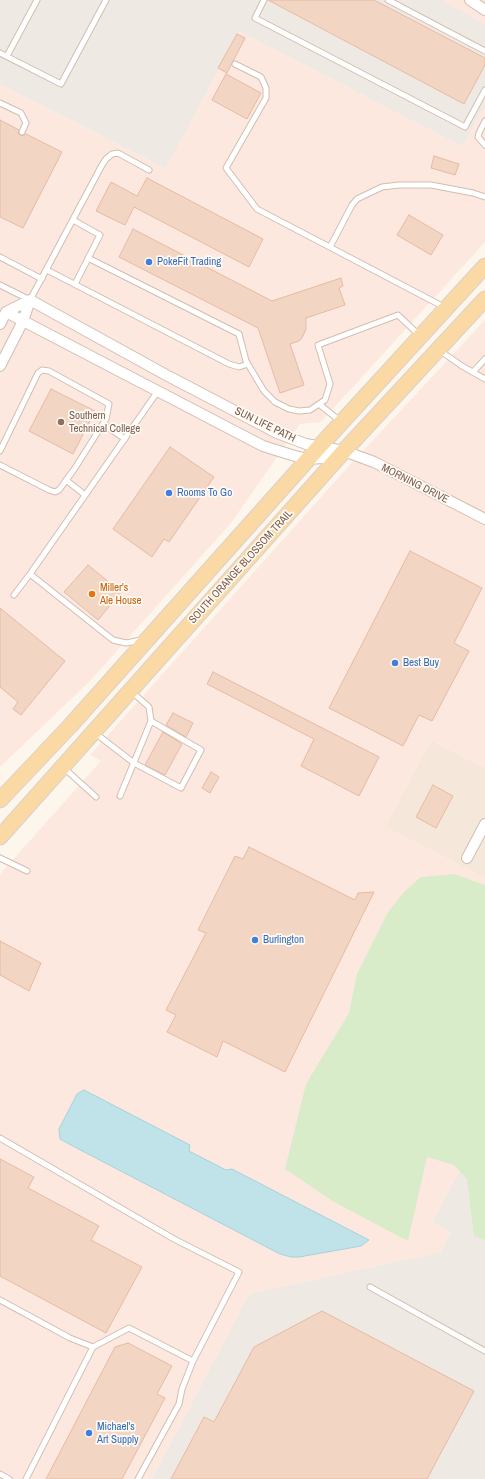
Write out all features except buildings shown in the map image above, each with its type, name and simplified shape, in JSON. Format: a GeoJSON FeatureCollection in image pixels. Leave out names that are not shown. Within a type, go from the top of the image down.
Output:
{"type":"FeatureCollection","features":[{"type":"Feature","properties":{"kind":"main road","name":"SOUTH ORANGE BLOSSOM TRAIL"},"geometry":{"type":"LineString","coordinates":[[0,800],[57,740],[341,422],[485,266]]}},
{"type":"Feature","properties":{"kind":"main road","name":"SOUTH ORANGE BLOSSOM TRAIL"},"geometry":{"type":"LineString","coordinates":[[0,837],[344,452],[485,299]]}},
{"type":"Feature","properties":{"kind":"street"},"geometry":{"type":"LineString","coordinates":[[470,0],[485,10]]}},
{"type":"Feature","properties":{"kind":"street"},"geometry":{"type":"LineString","coordinates":[[477,0],[485,3]]}},
{"type":"Feature","properties":{"kind":"street"},"geometry":{"type":"LineString","coordinates":[[0,324],[3,310],[30,300]]}},
{"type":"Feature","properties":{"kind":"street"},"geometry":{"type":"LineString","coordinates":[[0,366],[23,321],[30,300]]}},
{"type":"Feature","properties":{"kind":"street","name":"SUN LIFE PATH"},"geometry":{"type":"LineString","coordinates":[[30,300],[168,376],[277,433],[306,444],[344,452]]}},
{"type":"Feature","properties":{"kind":"street","name":"SUN LIFE PATH"},"geometry":{"type":"LineString","coordinates":[[3,310],[263,446],[308,459],[323,458],[344,452]]}},
{"type":"Feature","properties":{"kind":"street"},"geometry":{"type":"LineString","coordinates":[[158,391],[168,376]]}},
{"type":"Feature","properties":{"kind":"street","name":"MORNING DRIVE"},"geometry":{"type":"LineString","coordinates":[[344,452],[374,462],[485,520]]}},
{"type":"Feature","properties":{"kind":"street"},"geometry":{"type":"LineString","coordinates":[[467,858],[485,824]]}},
{"type":"Feature","properties":{"kind":"lane"},"geometry":{"type":"LineString","coordinates":[[7,56],[37,0]]}},
{"type":"Feature","properties":{"kind":"lane"},"geometry":{"type":"LineString","coordinates":[[0,53],[61,84],[106,0]]}},
{"type":"Feature","properties":{"kind":"lane"},"geometry":{"type":"LineString","coordinates":[[264,0],[255,18],[465,127],[485,90]]}},
{"type":"Feature","properties":{"kind":"lane"},"geometry":{"type":"LineString","coordinates":[[388,0],[398,2],[485,51]]}},
{"type":"Feature","properties":{"kind":"lane"},"geometry":{"type":"LineString","coordinates":[[236,64],[261,77],[266,88],[266,98],[226,168],[257,209],[446,308]]}},
{"type":"Feature","properties":{"kind":"lane"},"geometry":{"type":"LineString","coordinates":[[0,103],[21,114],[26,124],[22,132]]}},
{"type":"Feature","properties":{"kind":"lane"},"geometry":{"type":"LineString","coordinates":[[485,121],[478,137],[485,145]]}},
{"type":"Feature","properties":{"kind":"lane"},"geometry":{"type":"LineString","coordinates":[[0,285],[30,300],[102,165],[112,154],[118,153],[149,170]]}},
{"type":"Feature","properties":{"kind":"lane"},"geometry":{"type":"LineString","coordinates":[[330,247],[352,205],[357,199],[382,187],[399,185],[431,185],[473,193],[485,197]]}},
{"type":"Feature","properties":{"kind":"lane"},"geometry":{"type":"LineString","coordinates":[[73,220],[100,235],[75,284]]}},
{"type":"Feature","properties":{"kind":"lane"},"geometry":{"type":"LineString","coordinates":[[0,257],[42,279]]}},
{"type":"Feature","properties":{"kind":"lane"},"geometry":{"type":"LineString","coordinates":[[88,258],[239,334],[248,364],[264,391],[276,402],[289,409],[299,411],[310,410],[325,400],[330,384],[318,345],[398,315],[420,337]]}},
{"type":"Feature","properties":{"kind":"lane"},"geometry":{"type":"LineString","coordinates":[[47,270],[229,364],[239,367],[248,364]]}},
{"type":"Feature","properties":{"kind":"lane"},"geometry":{"type":"LineString","coordinates":[[438,349],[485,379]]}},
{"type":"Feature","properties":{"kind":"lane"},"geometry":{"type":"LineString","coordinates":[[473,372],[485,359]]}},
{"type":"Feature","properties":{"kind":"lane"},"geometry":{"type":"LineString","coordinates":[[0,451],[38,373],[42,370],[49,371],[109,404],[106,419],[59,490],[55,492],[49,490],[0,465]]}},
{"type":"Feature","properties":{"kind":"lane"},"geometry":{"type":"LineString","coordinates":[[14,595],[158,391]]}},
{"type":"Feature","properties":{"kind":"lane"},"geometry":{"type":"LineString","coordinates":[[320,404],[341,422]]}},
{"type":"Feature","properties":{"kind":"lane"},"geometry":{"type":"LineString","coordinates":[[103,424],[125,439]]}},
{"type":"Feature","properties":{"kind":"lane"},"geometry":{"type":"LineString","coordinates":[[66,480],[85,495]]}},
{"type":"Feature","properties":{"kind":"lane"},"geometry":{"type":"LineString","coordinates":[[30,574],[113,640],[126,643],[148,639]]}},
{"type":"Feature","properties":{"kind":"lane"},"geometry":{"type":"LineString","coordinates":[[120,796],[151,721],[149,707],[131,691]]}},
{"type":"Feature","properties":{"kind":"lane"},"geometry":{"type":"LineString","coordinates":[[94,732],[134,763],[181,788],[201,750],[151,721]]}},
{"type":"Feature","properties":{"kind":"lane"},"geometry":{"type":"LineString","coordinates":[[63,767],[96,797]]}},
{"type":"Feature","properties":{"kind":"lane"},"geometry":{"type":"LineString","coordinates":[[0,858],[27,871]]}},
{"type":"Feature","properties":{"kind":"lane"},"geometry":{"type":"LineString","coordinates":[[0,1138],[174,1239],[239,1272],[193,1361],[182,1389],[179,1404],[138,1479]]}},
{"type":"Feature","properties":{"kind":"lane"},"geometry":{"type":"LineString","coordinates":[[370,1287],[485,1351]]}},
{"type":"Feature","properties":{"kind":"lane"},"geometry":{"type":"LineString","coordinates":[[0,1300],[70,1338],[93,1347]]}},
{"type":"Feature","properties":{"kind":"lane"},"geometry":{"type":"LineString","coordinates":[[26,1479],[93,1347],[129,1328],[193,1361]]}},
{"type":"Feature","properties":{"kind":"lane"},"geometry":{"type":"LineString","coordinates":[[0,1474],[9,1479]]}},
{"type":"Feature","properties":{"kind":"shaded area"},"geometry":{"type":"Polygon","coordinates":[[[0,0],[441,0],[485,24],[485,104],[463,147],[239,31],[166,169],[0,84],[0,0]]]}},
{"type":"Feature","properties":{"kind":"shaded area"},"geometry":{"type":"Polygon","coordinates":[[[485,0],[485,24],[440,1],[485,0]]]}},
{"type":"Feature","properties":{"kind":"shaded area"},"geometry":{"type":"Polygon","coordinates":[[[239,31],[463,147],[485,104],[485,242],[321,422],[300,424],[231,523],[89,682],[0,767],[0,84],[166,169],[239,31]]]}},
{"type":"Feature","properties":{"kind":"shaded area"},"geometry":{"type":"Polygon","coordinates":[[[485,320],[485,768],[431,740],[385,827],[485,878],[485,1123],[432,1222],[451,1232],[440,1252],[249,1294],[152,1479],[0,1479],[0,874],[101,761],[90,755],[348,467],[485,320]]]}},
{"type":"Feature","properties":{"kind":"shaded area"},"geometry":{"type":"Polygon","coordinates":[[[431,740],[485,768],[485,878],[385,827],[431,740]]]}},
{"type":"Feature","properties":{"kind":"shaded area"},"geometry":{"type":"Polygon","coordinates":[[[485,1123],[485,1479],[152,1479],[249,1294],[440,1252],[451,1232],[432,1222],[485,1123]]]}},
{"type":"Feature","properties":{"kind":"green space"},"geometry":{"type":"Polygon","coordinates":[[[454,874],[485,885],[485,1240],[474,1236],[467,1179],[454,1165],[427,1157],[408,1241],[334,1202],[285,1169],[306,1084],[349,1013],[357,974],[388,912],[405,891],[421,877],[454,874]]]}},
{"type":"Feature","properties":{"kind":"water"},"geometry":{"type":"Polygon","coordinates":[[[84,1090],[190,1145],[189,1151],[226,1170],[232,1169],[369,1240],[361,1246],[299,1257],[291,1257],[280,1254],[69,1144],[60,1139],[59,1129],[77,1094],[84,1090]]]}},
{"type":"Feature","properties":{"kind":"place","name":"PokeFit Trading"},"geometry":{"type":"Point","coordinates":[149,262]}},
{"type":"Feature","properties":{"kind":"place","name":"Southern Technical College"},"geometry":{"type":"Point","coordinates":[61,422]}},
{"type":"Feature","properties":{"kind":"place","name":"Rooms To Go"},"geometry":{"type":"Point","coordinates":[169,493]}},
{"type":"Feature","properties":{"kind":"place","name":"Miller's Ale House"},"geometry":{"type":"Point","coordinates":[92,594]}},
{"type":"Feature","properties":{"kind":"place","name":"Best Buy"},"geometry":{"type":"Point","coordinates":[395,663]}},
{"type":"Feature","properties":{"kind":"place","name":"Burlington"},"geometry":{"type":"Point","coordinates":[255,940]}},
{"type":"Feature","properties":{"kind":"place","name":"Michael's Art Supply"},"geometry":{"type":"Point","coordinates":[89,1433]}}]}
